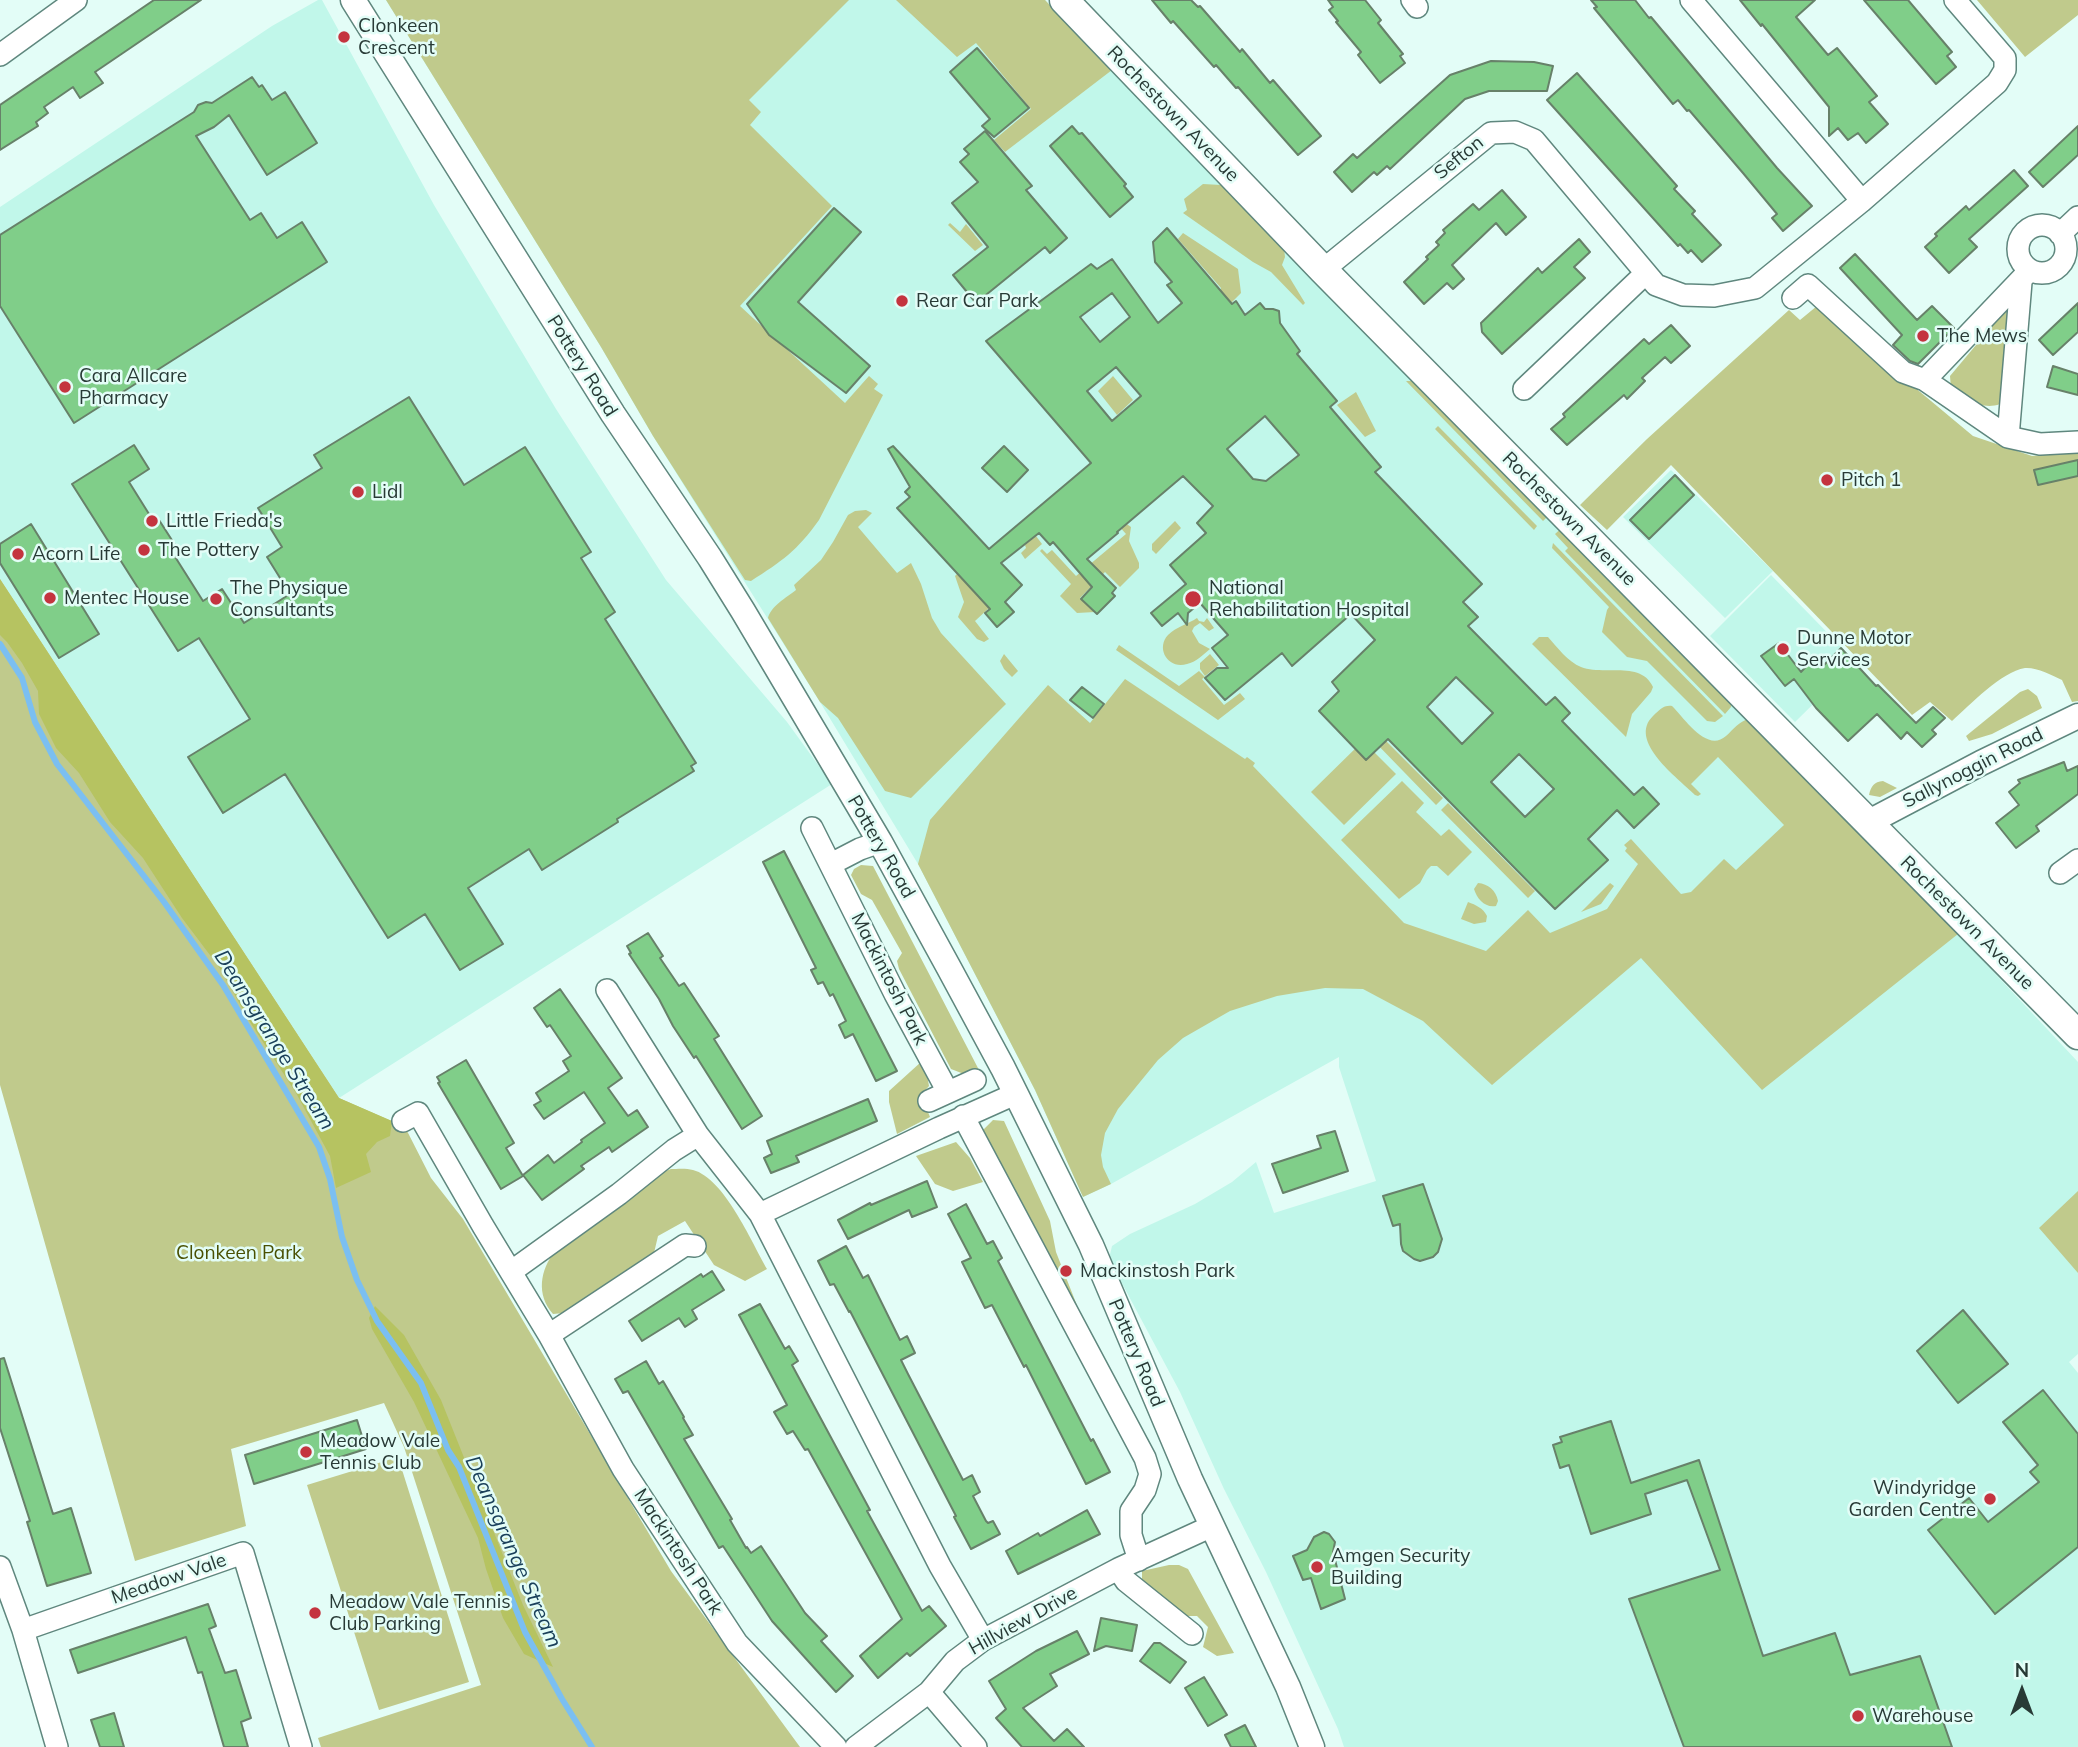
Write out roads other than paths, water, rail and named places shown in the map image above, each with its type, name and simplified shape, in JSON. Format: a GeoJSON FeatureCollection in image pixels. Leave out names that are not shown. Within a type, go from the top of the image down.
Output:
{"type":"FeatureCollection","features":[{"type":"Feature","properties":{"kind":"main road","name":"Rochestown Avenue"},"geometry":{"type":"LineString","coordinates":[[1063,0],[1323,270],[2076,1028]]}},
{"type":"Feature","properties":{"kind":"street"},"geometry":{"type":"LineString","coordinates":[[0,55],[76,0]]}},
{"type":"Feature","properties":{"kind":"street","name":"Pottery Road"},"geometry":{"type":"LineString","coordinates":[[353,0],[612,414],[715,565],[880,842],[991,1046],[1091,1245],[1312,1747]]}},
{"type":"Feature","properties":{"kind":"street"},"geometry":{"type":"LineString","coordinates":[[1691,0],[1862,201]]}},
{"type":"Feature","properties":{"kind":"street","name":"Sefton"},"geometry":{"type":"LineString","coordinates":[[1323,270],[1491,132],[1514,132],[1534,139],[1656,285],[1683,295],[1714,296],[1755,288],[1862,201],[1997,83],[2005,70],[2005,58],[1955,0]]}},
{"type":"Feature","properties":{"kind":"street"},"geometry":{"type":"LineString","coordinates":[[2060,234],[2078,218]]}},
{"type":"Feature","properties":{"kind":"street"},"geometry":{"type":"LineString","coordinates":[[1925,380],[2025,276],[2045,273],[2059,266],[2066,252],[2065,244],[2060,234],[2050,227],[2035,226],[2022,236],[2019,243],[2025,276],[2008,437]]}},
{"type":"Feature","properties":{"kind":"street"},"geometry":{"type":"LineString","coordinates":[[1524,389],[1646,273]]}},
{"type":"Feature","properties":{"kind":"street"},"geometry":{"type":"LineString","coordinates":[[1793,298],[1808,285],[1903,372],[1925,380],[2008,437],[2040,444],[2078,442]]}},
{"type":"Feature","properties":{"kind":"street","name":"Sallynoggin Road"},"geometry":{"type":"LineString","coordinates":[[1869,822],[1980,763],[2078,716]]}},
{"type":"Feature","properties":{"kind":"street","name":"Mackintosh Park"},"geometry":{"type":"LineString","coordinates":[[812,828],[895,994],[939,1097],[975,1080]]}},
{"type":"Feature","properties":{"kind":"street"},"geometry":{"type":"LineString","coordinates":[[831,864],[880,842]]}},
{"type":"Feature","properties":{"kind":"street"},"geometry":{"type":"LineString","coordinates":[[2060,873],[2078,860]]}},
{"type":"Feature","properties":{"kind":"street"},"geometry":{"type":"LineString","coordinates":[[607,990],[698,1135],[760,1214],[940,1566],[983,1640]]}},
{"type":"Feature","properties":{"kind":"street"},"geometry":{"type":"LineString","coordinates":[[760,1214],[963,1116],[1015,1094]]}},
{"type":"Feature","properties":{"kind":"street","name":"Mackintosh Park"},"geometry":{"type":"LineString","coordinates":[[403,1121],[418,1113],[549,1335],[623,1469],[737,1643],[836,1747]]}},
{"type":"Feature","properties":{"kind":"street"},"geometry":{"type":"LineString","coordinates":[[963,1116],[1144,1458],[1150,1474],[1145,1490],[1131,1511],[1131,1535],[1139,1560]]}},
{"type":"Feature","properties":{"kind":"street"},"geometry":{"type":"LineString","coordinates":[[512,1271],[698,1135]]}},
{"type":"Feature","properties":{"kind":"street"},"geometry":{"type":"LineString","coordinates":[[549,1335],[685,1245],[695,1246]]}},
{"type":"Feature","properties":{"kind":"street","name":"Hillview Drive"},"geometry":{"type":"LineString","coordinates":[[856,1747],[929,1692],[955,1661],[983,1640],[1118,1569],[1212,1525]]}},
{"type":"Feature","properties":{"kind":"street","name":"Meadow Vale"},"geometry":{"type":"LineString","coordinates":[[23,1630],[243,1553],[301,1747]]}},
{"type":"Feature","properties":{"kind":"street"},"geometry":{"type":"LineString","coordinates":[[0,1567],[23,1630],[57,1747]]}},
{"type":"Feature","properties":{"kind":"street"},"geometry":{"type":"LineString","coordinates":[[1118,1569],[1126,1581],[1192,1634]]}},
{"type":"Feature","properties":{"kind":"street"},"geometry":{"type":"LineString","coordinates":[[929,1692],[976,1747]]}},
{"type":"Feature","properties":{"kind":"waterway","name":"Deansgrange Stream"},"geometry":{"type":"LineString","coordinates":[[0,644],[22,678],[35,722],[57,764],[164,902],[223,985],[319,1147],[330,1179],[342,1237],[357,1280],[377,1321],[421,1383],[448,1450],[459,1467],[525,1632],[592,1747]]}},
{"type":"Feature","properties":{"kind":"place","name":"Clonkeen Crescent"},"geometry":{"type":"Point","coordinates":[344,37]}},
{"type":"Feature","properties":{"kind":"place","name":"Rear Car Park"},"geometry":{"type":"Point","coordinates":[902,301]}},
{"type":"Feature","properties":{"kind":"place","name":"The Mews"},"geometry":{"type":"Point","coordinates":[1923,336]}},
{"type":"Feature","properties":{"kind":"place","name":"Cara Allcare Pharmacy"},"geometry":{"type":"Point","coordinates":[65,387]}},
{"type":"Feature","properties":{"kind":"place","name":"Pitch 1"},"geometry":{"type":"Point","coordinates":[1827,480]}},
{"type":"Feature","properties":{"kind":"place","name":"Lidl"},"geometry":{"type":"Point","coordinates":[358,492]}},
{"type":"Feature","properties":{"kind":"place","name":"Little Frieda's"},"geometry":{"type":"Point","coordinates":[152,521]}},
{"type":"Feature","properties":{"kind":"place","name":"The Pottery"},"geometry":{"type":"Point","coordinates":[144,550]}},
{"type":"Feature","properties":{"kind":"place","name":"Acorn Life"},"geometry":{"type":"Point","coordinates":[18,554]}},
{"type":"Feature","properties":{"kind":"place","name":"Mentec House"},"geometry":{"type":"Point","coordinates":[50,598]}},
{"type":"Feature","properties":{"kind":"place","name":"The Physique Consultants"},"geometry":{"type":"Point","coordinates":[216,599]}},
{"type":"Feature","properties":{"kind":"place","name":"National Rehabilitation Hospital"},"geometry":{"type":"Point","coordinates":[1193,599]}},
{"type":"Feature","properties":{"kind":"place","name":"Dunne Motor Services"},"geometry":{"type":"Point","coordinates":[1783,649]}},
{"type":"Feature","properties":{"kind":"place","name":"Mackinstosh Park"},"geometry":{"type":"Point","coordinates":[1066,1271]}},
{"type":"Feature","properties":{"kind":"place","name":"Meadow Vale Tennis Club"},"geometry":{"type":"Point","coordinates":[306,1452]}},
{"type":"Feature","properties":{"kind":"place","name":"Windyridge Garden Centre"},"geometry":{"type":"Point","coordinates":[1990,1499]}},
{"type":"Feature","properties":{"kind":"place","name":"Amgen Security Building"},"geometry":{"type":"Point","coordinates":[1317,1567]}},
{"type":"Feature","properties":{"kind":"place","name":"Meadow Vale Tennis Club Parking"},"geometry":{"type":"Point","coordinates":[315,1613]}},
{"type":"Feature","properties":{"kind":"place","name":"Warehouse"},"geometry":{"type":"Point","coordinates":[1858,1716]}},
{"type":"Feature","properties":{"kind":"park label","name":"Clonkeen Park"},"geometry":{"type":"Point","coordinates":[239,1253]}}]}
